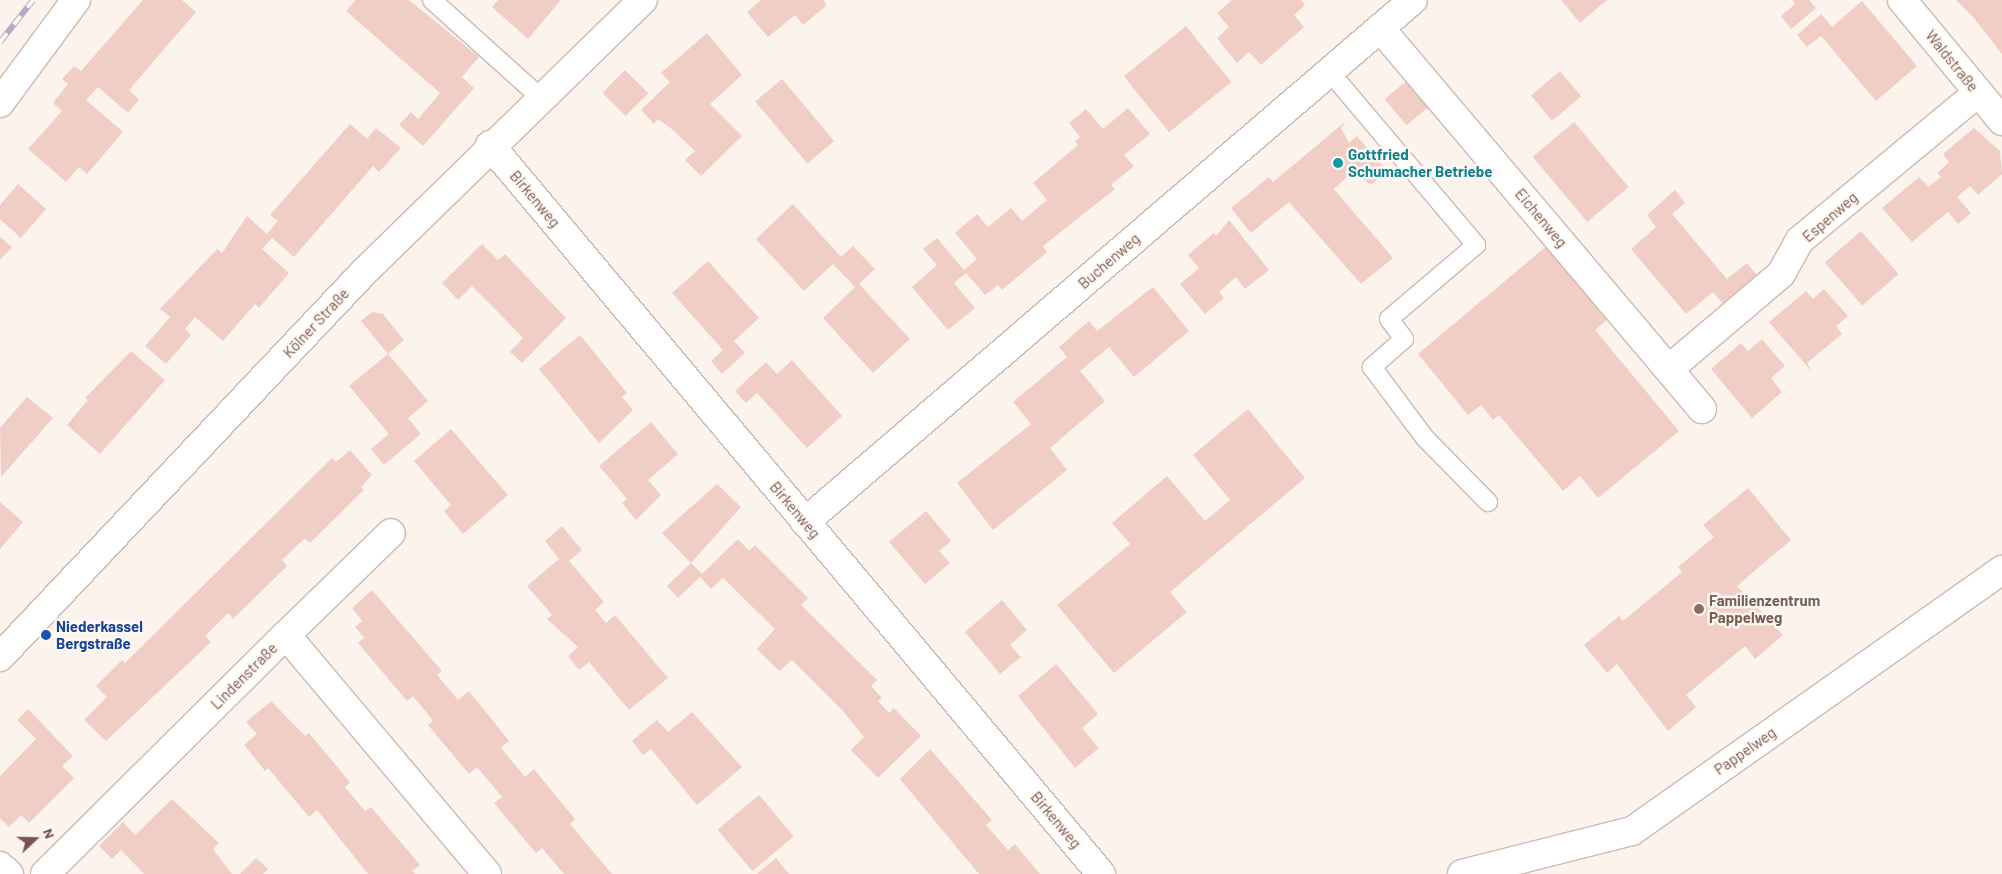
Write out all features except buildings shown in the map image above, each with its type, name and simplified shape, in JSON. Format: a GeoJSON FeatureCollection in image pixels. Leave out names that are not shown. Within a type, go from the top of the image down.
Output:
{"type":"FeatureCollection","features":[{"type":"Feature","properties":{"kind":"street"},"geometry":{"type":"LineString","coordinates":[[0,103],[76,0]]}},
{"type":"Feature","properties":{"kind":"street","name":"Kölner Straße"},"geometry":{"type":"LineString","coordinates":[[0,657],[490,145],[644,0]]}},
{"type":"Feature","properties":{"kind":"street","name":"Buchenweg"},"geometry":{"type":"LineString","coordinates":[[805,522],[1413,0]]}},
{"type":"Feature","properties":{"kind":"street","name":"Waldstraße"},"geometry":{"type":"LineString","coordinates":[[1902,0],[2002,121]]}},
{"type":"Feature","properties":{"kind":"street","name":"Eichenweg"},"geometry":{"type":"LineString","coordinates":[[1380,28],[1702,409]]}},
{"type":"Feature","properties":{"kind":"street","name":"Espenweg"},"geometry":{"type":"LineString","coordinates":[[1669,369],[1781,274],[1800,240],[1978,93]]}},
{"type":"Feature","properties":{"kind":"street","name":"Birkenweg"},"geometry":{"type":"LineString","coordinates":[[490,145],[1101,874]]}},
{"type":"Feature","properties":{"kind":"street"},"geometry":{"type":"LineString","coordinates":[[286,635],[391,533]]}},
{"type":"Feature","properties":{"kind":"street","name":"Pappelweg"},"geometry":{"type":"LineString","coordinates":[[1462,874],[1632,831],[2002,570]]}},
{"type":"Feature","properties":{"kind":"street","name":"Lindenstraße"},"geometry":{"type":"LineString","coordinates":[[44,874],[286,635],[487,874]]}},
{"type":"Feature","properties":{"kind":"street"},"geometry":{"type":"LineString","coordinates":[[0,866],[9,874]]}},
{"type":"Feature","properties":{"kind":"lane"},"geometry":{"type":"LineString","coordinates":[[432,0],[541,98]]}},
{"type":"Feature","properties":{"kind":"lane"},"geometry":{"type":"LineString","coordinates":[[1329,71],[1476,245],[1389,319],[1404,339],[1372,367],[1425,438],[1488,502]]}},
{"type":"Feature","properties":{"kind":"railway"},"geometry":{"type":"LineString","coordinates":[[0,42],[33,0]]}},
{"type":"Feature","properties":{"kind":"place","name":"Gottfried Schumacher Betriebe"},"geometry":{"type":"Point","coordinates":[1338,163]}},
{"type":"Feature","properties":{"kind":"place","name":"Familienzentrum Pappelweg"},"geometry":{"type":"Point","coordinates":[1699,609]}},
{"type":"Feature","properties":{"kind":"place","name":"Niederkassel Bergstraße"},"geometry":{"type":"Point","coordinates":[46,635]}}]}
